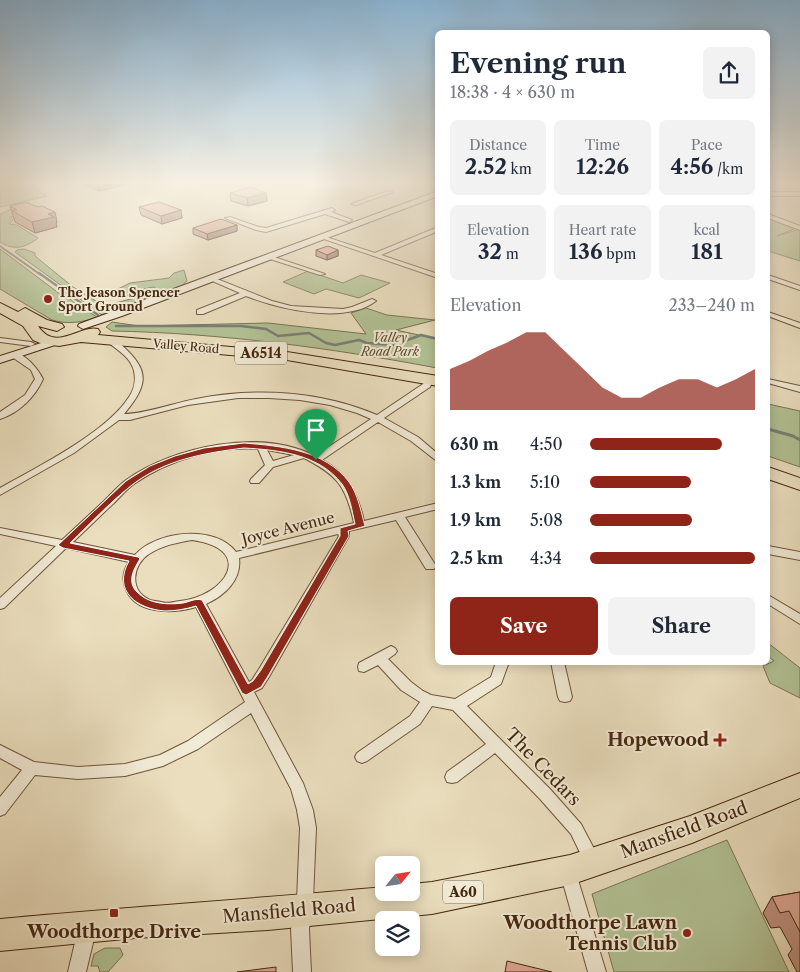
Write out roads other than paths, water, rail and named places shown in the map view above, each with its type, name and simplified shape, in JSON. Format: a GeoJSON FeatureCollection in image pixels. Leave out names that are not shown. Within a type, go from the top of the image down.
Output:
{"type":"FeatureCollection","features":[{"type":"Feature","properties":{"kind":"highway"},"geometry":{"type":"LineString","coordinates":[[0,298],[42,322],[57,334]]}},
{"type":"Feature","properties":{"kind":"highway","name":"A6514"},"geometry":{"type":"LineString","coordinates":[[0,307],[32,327],[36,339],[57,334],[88,331]]}},
{"type":"Feature","properties":{"kind":"highway","name":"Valley Road"},"geometry":{"type":"LineString","coordinates":[[88,331],[112,341],[287,356],[435,379]]}},
{"type":"Feature","properties":{"kind":"highway","name":"Valley Road"},"geometry":{"type":"LineString","coordinates":[[88,331],[111,335],[284,350],[435,379]]}},
{"type":"Feature","properties":{"kind":"highway"},"geometry":{"type":"LineString","coordinates":[[770,466],[800,476]]}},
{"type":"Feature","properties":{"kind":"highway"},"geometry":{"type":"LineString","coordinates":[[770,474],[800,484]]}},
{"type":"Feature","properties":{"kind":"highway","name":"Mansfield Road"},"geometry":{"type":"LineString","coordinates":[[0,935],[432,898],[582,866],[798,791]]}},
{"type":"Feature","properties":{"kind":"street"},"geometry":{"type":"LineString","coordinates":[[88,331],[119,316],[118,314],[341,229]]}},
{"type":"Feature","properties":{"kind":"street"},"geometry":{"type":"LineString","coordinates":[[375,255],[435,230]]}},
{"type":"Feature","properties":{"kind":"street"},"geometry":{"type":"LineString","coordinates":[[321,237],[435,274]]}},
{"type":"Feature","properties":{"kind":"street"},"geometry":{"type":"LineString","coordinates":[[269,257],[322,274]]}},
{"type":"Feature","properties":{"kind":"street"},"geometry":{"type":"LineString","coordinates":[[770,278],[800,288]]}},
{"type":"Feature","properties":{"kind":"street"},"geometry":{"type":"LineString","coordinates":[[212,279],[280,306],[291,308],[343,311],[354,309],[366,302]]}},
{"type":"Feature","properties":{"kind":"street"},"geometry":{"type":"LineString","coordinates":[[202,310],[247,293]]}},
{"type":"Feature","properties":{"kind":"street"},"geometry":{"type":"LineString","coordinates":[[770,315],[800,326]]}},
{"type":"Feature","properties":{"kind":"street"},"geometry":{"type":"LineString","coordinates":[[2,359],[15,355],[57,334]]}},
{"type":"Feature","properties":{"kind":"street"},"geometry":{"type":"LineString","coordinates":[[4,340],[36,339]]}},
{"type":"Feature","properties":{"kind":"street"},"geometry":{"type":"LineString","coordinates":[[2,359],[36,339]]}},
{"type":"Feature","properties":{"kind":"street"},"geometry":{"type":"LineString","coordinates":[[0,492],[70,451],[117,416],[132,400],[139,378],[134,361],[112,341]]}},
{"type":"Feature","properties":{"kind":"street"},"geometry":{"type":"LineString","coordinates":[[0,416],[28,398],[35,389],[39,379],[34,369],[15,355]]}},
{"type":"Feature","properties":{"kind":"street"},"geometry":{"type":"LineString","coordinates":[[316,460],[435,379]]}},
{"type":"Feature","properties":{"kind":"street"},"geometry":{"type":"LineString","coordinates":[[770,382],[800,389]]}},
{"type":"Feature","properties":{"kind":"street"},"geometry":{"type":"LineString","coordinates":[[117,416],[130,417],[208,399],[250,395],[288,396],[329,402],[379,417],[411,435],[435,456]]}},
{"type":"Feature","properties":{"kind":"street"},"geometry":{"type":"LineString","coordinates":[[0,605],[120,490],[153,468],[204,450],[224,447],[261,446],[283,448],[316,460],[346,483],[352,496],[360,526]]}},
{"type":"Feature","properties":{"kind":"street"},"geometry":{"type":"LineString","coordinates":[[261,446],[270,465]]}},
{"type":"Feature","properties":{"kind":"street"},"geometry":{"type":"LineString","coordinates":[[256,481],[270,465],[303,455]]}},
{"type":"Feature","properties":{"kind":"street","name":"Joyce Avenue"},"geometry":{"type":"LineString","coordinates":[[233,556],[435,507]]}},
{"type":"Feature","properties":{"kind":"street"},"geometry":{"type":"LineString","coordinates":[[399,516],[430,566]]}},
{"type":"Feature","properties":{"kind":"street"},"geometry":{"type":"LineString","coordinates":[[246,690],[257,684],[264,673],[344,536],[343,530]]}},
{"type":"Feature","properties":{"kind":"street"},"geometry":{"type":"LineString","coordinates":[[0,531],[135,559]]}},
{"type":"Feature","properties":{"kind":"street"},"geometry":{"type":"LineString","coordinates":[[192,536],[218,541],[228,548],[233,556],[233,573],[228,581],[211,596],[199,602],[166,607],[150,605],[138,599],[130,590],[127,580],[129,570],[135,559],[148,548],[165,540],[192,536]]}},
{"type":"Feature","properties":{"kind":"street"},"geometry":{"type":"LineString","coordinates":[[770,550],[800,556]]}},
{"type":"Feature","properties":{"kind":"street"},"geometry":{"type":"LineString","coordinates":[[770,600],[800,620]]}},
{"type":"Feature","properties":{"kind":"street"},"geometry":{"type":"LineString","coordinates":[[199,602],[298,788],[305,810],[308,828],[300,929],[302,972]]}},
{"type":"Feature","properties":{"kind":"street"},"geometry":{"type":"LineString","coordinates":[[364,667],[391,650]]}},
{"type":"Feature","properties":{"kind":"street"},"geometry":{"type":"LineString","coordinates":[[380,658],[406,686],[418,695],[429,700],[457,705],[496,680],[501,665]]}},
{"type":"Feature","properties":{"kind":"street"},"geometry":{"type":"LineString","coordinates":[[558,665],[565,697]]}},
{"type":"Feature","properties":{"kind":"street"},"geometry":{"type":"LineString","coordinates":[[362,756],[415,720],[429,700]]}},
{"type":"Feature","properties":{"kind":"street"},"geometry":{"type":"LineString","coordinates":[[0,751],[32,768],[78,774],[125,770],[163,760],[193,745],[253,704]]}},
{"type":"Feature","properties":{"kind":"street","name":"The Cedars"},"geometry":{"type":"LineString","coordinates":[[457,705],[545,794],[576,829],[582,866],[571,883],[597,972]]}},
{"type":"Feature","properties":{"kind":"street"},"geometry":{"type":"LineString","coordinates":[[452,777],[496,745]]}},
{"type":"Feature","properties":{"kind":"street"},"geometry":{"type":"LineString","coordinates":[[0,809],[32,768]]}},
{"type":"Feature","properties":{"kind":"street"},"geometry":{"type":"LineString","coordinates":[[77,972],[88,927]]}},
{"type":"Feature","properties":{"kind":"waterway"},"geometry":{"type":"LineString","coordinates":[[0,246],[41,275]]}},
{"type":"Feature","properties":{"kind":"waterway"},"geometry":{"type":"LineString","coordinates":[[39,273],[98,315]]}},
{"type":"Feature","properties":{"kind":"waterway"},"geometry":{"type":"LineString","coordinates":[[116,326],[241,326],[266,329],[278,336],[309,333],[326,343],[335,345],[359,340],[367,343],[394,345],[421,335],[435,338]]}},
{"type":"Feature","properties":{"kind":"waterway"},"geometry":{"type":"LineString","coordinates":[[770,430],[800,440]]}},
{"type":"Feature","properties":{"kind":"place","name":"The Jeason Spencer Sport Ground"},"geometry":{"type":"Point","coordinates":[48,299]}},
{"type":"Feature","properties":{"kind":"place","name":"Hopewood"},"geometry":{"type":"Point","coordinates":[720,740]}},
{"type":"Feature","properties":{"kind":"place","name":"Woodthorpe Drive"},"geometry":{"type":"Point","coordinates":[114,913]}},
{"type":"Feature","properties":{"kind":"place","name":"Woodthorpe Lawn Tennis Club"},"geometry":{"type":"Point","coordinates":[687,933]}},
{"type":"Feature","properties":{"kind":"park label","name":"Valley Road Park"},"geometry":{"type":"Point","coordinates":[390,344]}}]}
